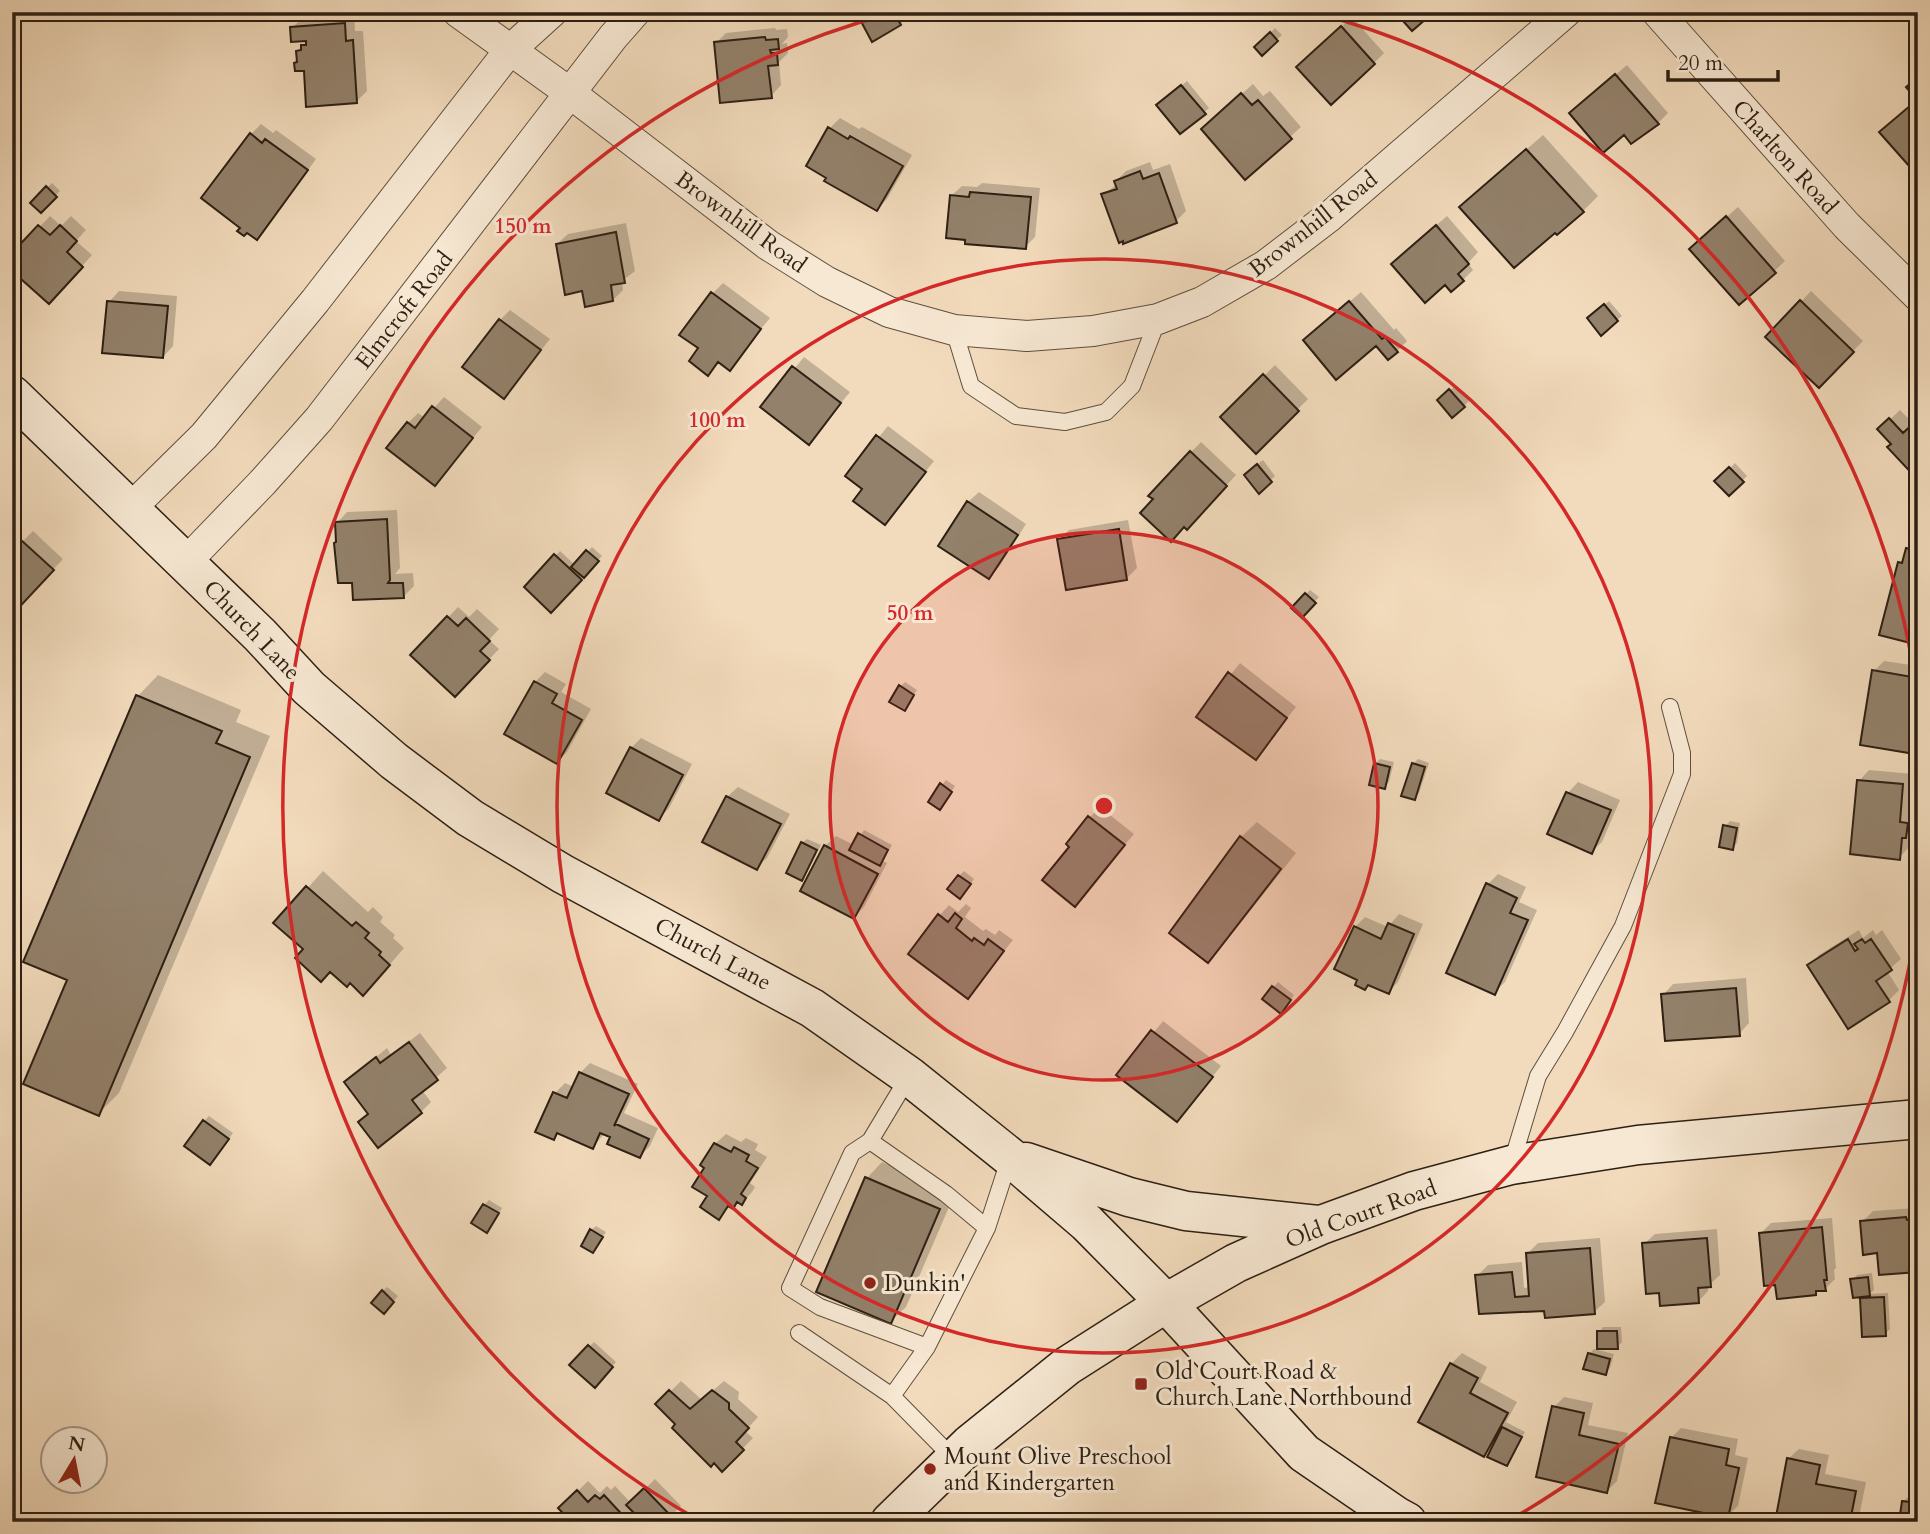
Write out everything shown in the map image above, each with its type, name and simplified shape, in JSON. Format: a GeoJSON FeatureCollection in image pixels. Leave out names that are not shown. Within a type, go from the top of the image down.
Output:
{"type":"FeatureCollection","features":[{"type":"Feature","properties":{"kind":"street","name":"Brownhill Road"},"geometry":{"type":"LineString","coordinates":[[458,12],[570,93],[768,246],[827,282],[889,312],[954,330],[1027,335],[1093,331],[1158,319],[1202,302],[1266,265],[1330,216],[1566,12]]}},
{"type":"Feature","properties":{"kind":"street"},"geometry":{"type":"LineString","coordinates":[[130,509],[204,436],[258,373],[509,51],[552,12]]}},
{"type":"Feature","properties":{"kind":"street","name":"Elmcroft Road"},"geometry":{"type":"LineString","coordinates":[[185,563],[319,419],[635,12]]}},
{"type":"Feature","properties":{"kind":"street","name":"Charlton Road"},"geometry":{"type":"LineString","coordinates":[[1657,12],[1847,226],[1918,296]]}},
{"type":"Feature","properties":{"kind":"street","name":"Church Lane"},"geometry":{"type":"LineString","coordinates":[[12,395],[260,635],[309,688],[394,761],[470,818],[563,874],[812,1008],[909,1076],[1087,1223],[1166,1303],[1304,1453],[1407,1522]]}},
{"type":"Feature","properties":{"kind":"street","name":"Old Court Road"},"geometry":{"type":"LineString","coordinates":[[890,1522],[954,1459],[1067,1366],[1166,1303],[1236,1263],[1321,1225],[1414,1191],[1511,1165],[1638,1145],[1918,1119]]}},
{"type":"Feature","properties":{"kind":"street"},"geometry":{"type":"LineString","coordinates":[[1010,1157],[1129,1197],[1186,1211],[1321,1225]]}},
{"type":"Feature","properties":{"kind":"lane"},"geometry":{"type":"LineString","coordinates":[[954,330],[971,386],[1016,416],[1065,422],[1106,412],[1132,386],[1158,319]]}},
{"type":"Feature","properties":{"kind":"lane"},"geometry":{"type":"LineString","coordinates":[[1511,1165],[1538,1076],[1623,926],[1682,774],[1682,753],[1670,707]]}},
{"type":"Feature","properties":{"kind":"lane"},"geometry":{"type":"LineString","coordinates":[[909,1076],[870,1141],[852,1153],[790,1288],[820,1307],[928,1347]]}},
{"type":"Feature","properties":{"kind":"lane"},"geometry":{"type":"LineString","coordinates":[[870,1141],[946,1194],[987,1228]]}},
{"type":"Feature","properties":{"kind":"lane"},"geometry":{"type":"LineString","coordinates":[[891,1396],[928,1347],[987,1228],[1010,1157]]}},
{"type":"Feature","properties":{"kind":"lane"},"geometry":{"type":"LineString","coordinates":[[799,1333],[891,1396],[954,1459]]}},
{"type":"Feature","properties":{"kind":"building"},"geometry":{"type":"Polygon","coordinates":[[[856,12],[894,12],[901,25],[872,42],[856,12]]]}},
{"type":"Feature","properties":{"kind":"building"},"geometry":{"type":"Polygon","coordinates":[[[1395,12],[1434,12],[1412,31],[1395,12]]]}},
{"type":"Feature","properties":{"kind":"building"},"geometry":{"type":"Polygon","coordinates":[[[345,23],[346,41],[353,40],[357,103],[306,107],[304,71],[295,71],[294,63],[297,62],[296,51],[301,50],[301,45],[306,45],[306,41],[291,42],[290,27],[345,23]]]}},
{"type":"Feature","properties":{"kind":"building"},"geometry":{"type":"Polygon","coordinates":[[[1341,26],[1375,64],[1331,105],[1296,67],[1341,26]]]}},
{"type":"Feature","properties":{"kind":"building"},"geometry":{"type":"Polygon","coordinates":[[[1270,32],[1278,41],[1262,56],[1254,47],[1270,32]]]}},
{"type":"Feature","properties":{"kind":"building"},"geometry":{"type":"Polygon","coordinates":[[[765,37],[766,40],[778,39],[779,49],[770,50],[771,53],[777,53],[778,65],[768,66],[772,98],[720,103],[714,42],[765,37]]]}},
{"type":"Feature","properties":{"kind":"building"},"geometry":{"type":"Polygon","coordinates":[[[1615,74],[1659,124],[1631,144],[1624,135],[1603,153],[1569,113],[1615,74]]]}},
{"type":"Feature","properties":{"kind":"building"},"geometry":{"type":"Polygon","coordinates":[[[1918,77],[1918,176],[1879,132],[1917,100],[1906,87],[1918,77]]]}},
{"type":"Feature","properties":{"kind":"building"},"geometry":{"type":"Polygon","coordinates":[[[1181,85],[1206,114],[1180,134],[1156,105],[1181,85]]]}},
{"type":"Feature","properties":{"kind":"building"},"geometry":{"type":"Polygon","coordinates":[[[1241,93],[1252,105],[1258,100],[1292,139],[1245,180],[1201,129],[1241,93]]]}},
{"type":"Feature","properties":{"kind":"building"},"geometry":{"type":"Polygon","coordinates":[[[828,127],[848,139],[850,136],[903,166],[877,211],[824,181],[826,178],[806,166],[828,127]]]}},
{"type":"Feature","properties":{"kind":"building"},"geometry":{"type":"Polygon","coordinates":[[[250,133],[262,143],[265,139],[308,170],[257,240],[247,233],[244,236],[237,231],[240,228],[201,198],[250,133]]]}},
{"type":"Feature","properties":{"kind":"building"},"geometry":{"type":"Polygon","coordinates":[[[1526,149],[1584,212],[1514,268],[1459,207],[1526,149]]]}},
{"type":"Feature","properties":{"kind":"building"},"geometry":{"type":"Polygon","coordinates":[[[1140,171],[1143,179],[1159,173],[1177,223],[1123,244],[1123,241],[1119,243],[1101,194],[1117,189],[1114,181],[1140,171]]]}},
{"type":"Feature","properties":{"kind":"building"},"geometry":{"type":"Polygon","coordinates":[[[46,186],[57,197],[41,213],[30,203],[46,186]]]}},
{"type":"Feature","properties":{"kind":"building"},"geometry":{"type":"Polygon","coordinates":[[[970,192],[1031,197],[1026,249],[965,244],[965,240],[946,238],[950,195],[969,197],[970,192]]]}},
{"type":"Feature","properties":{"kind":"building"},"geometry":{"type":"Polygon","coordinates":[[[1726,216],[1776,273],[1739,305],[1689,249],[1726,216]]]}},
{"type":"Feature","properties":{"kind":"building"},"geometry":{"type":"Polygon","coordinates":[[[38,225],[50,235],[60,225],[77,241],[67,252],[83,267],[49,304],[12,271],[12,253],[38,225]]]}},
{"type":"Feature","properties":{"kind":"building"},"geometry":{"type":"Polygon","coordinates":[[[1436,225],[1469,264],[1458,274],[1464,281],[1451,292],[1445,285],[1425,303],[1391,264],[1436,225]]]}},
{"type":"Feature","properties":{"kind":"building"},"geometry":{"type":"Polygon","coordinates":[[[616,232],[625,283],[611,285],[613,301],[585,307],[582,291],[565,295],[556,244],[616,232]]]}},
{"type":"Feature","properties":{"kind":"building"},"geometry":{"type":"Polygon","coordinates":[[[711,292],[761,329],[730,371],[718,362],[708,376],[689,361],[698,348],[679,335],[711,292]]]}},
{"type":"Feature","properties":{"kind":"building"},"geometry":{"type":"Polygon","coordinates":[[[1800,300],[1854,352],[1819,388],[1765,337],[1800,300]]]}},
{"type":"Feature","properties":{"kind":"building"},"geometry":{"type":"Polygon","coordinates":[[[107,301],[168,306],[163,358],[102,353],[107,301]]]}},
{"type":"Feature","properties":{"kind":"building"},"geometry":{"type":"Polygon","coordinates":[[[1349,301],[1382,339],[1385,337],[1398,352],[1388,360],[1376,346],[1336,380],[1303,340],[1349,301]]]}},
{"type":"Feature","properties":{"kind":"building"},"geometry":{"type":"Polygon","coordinates":[[[1604,304],[1618,321],[1601,336],[1587,318],[1604,304]]]}},
{"type":"Feature","properties":{"kind":"building"},"geometry":{"type":"Polygon","coordinates":[[[499,319],[541,350],[504,399],[462,367],[499,319]]]}},
{"type":"Feature","properties":{"kind":"building"},"geometry":{"type":"Polygon","coordinates":[[[792,366],[841,403],[809,445],[760,407],[792,366]]]}},
{"type":"Feature","properties":{"kind":"building"},"geometry":{"type":"Polygon","coordinates":[[[1263,374],[1299,411],[1256,454],[1220,417],[1263,374]]]}},
{"type":"Feature","properties":{"kind":"building"},"geometry":{"type":"Polygon","coordinates":[[[1449,389],[1465,407],[1452,418],[1437,400],[1449,389]]]}},
{"type":"Feature","properties":{"kind":"building"},"geometry":{"type":"Polygon","coordinates":[[[432,406],[473,438],[435,486],[386,448],[407,422],[415,428],[432,406]]]}},
{"type":"Feature","properties":{"kind":"building"},"geometry":{"type":"Polygon","coordinates":[[[1889,418],[1903,433],[1918,419],[1918,480],[1887,447],[1891,444],[1877,429],[1889,418]]]}},
{"type":"Feature","properties":{"kind":"building"},"geometry":{"type":"Polygon","coordinates":[[[876,435],[926,472],[885,525],[853,501],[862,489],[845,476],[876,435]]]}},
{"type":"Feature","properties":{"kind":"building"},"geometry":{"type":"Polygon","coordinates":[[[1190,451],[1227,486],[1187,530],[1184,527],[1171,542],[1140,513],[1153,499],[1148,496],[1190,451]]]}},
{"type":"Feature","properties":{"kind":"building"},"geometry":{"type":"Polygon","coordinates":[[[1257,464],[1272,482],[1259,494],[1244,475],[1257,464]]]}},
{"type":"Feature","properties":{"kind":"building"},"geometry":{"type":"Polygon","coordinates":[[[1729,467],[1744,482],[1729,496],[1714,481],[1729,467]]]}},
{"type":"Feature","properties":{"kind":"building"},"geometry":{"type":"Polygon","coordinates":[[[967,501],[1018,535],[989,579],[938,546],[967,501]]]}},
{"type":"Feature","properties":{"kind":"building"},"geometry":{"type":"Polygon","coordinates":[[[387,519],[388,583],[403,583],[404,598],[353,600],[352,583],[338,583],[335,522],[387,519]]]}},
{"type":"Feature","properties":{"kind":"building"},"geometry":{"type":"Polygon","coordinates":[[[1119,529],[1127,580],[1066,590],[1057,539],[1119,529]]]}},
{"type":"Feature","properties":{"kind":"building"},"geometry":{"type":"Polygon","coordinates":[[[21,540],[54,570],[12,615],[12,550],[21,540]]]}},
{"type":"Feature","properties":{"kind":"building"},"geometry":{"type":"Polygon","coordinates":[[[1906,548],[1918,551],[1918,645],[1879,635],[1898,562],[1902,563],[1906,548]]]}},
{"type":"Feature","properties":{"kind":"building"},"geometry":{"type":"Polygon","coordinates":[[[586,550],[599,561],[584,578],[571,567],[586,550]]]}},
{"type":"Feature","properties":{"kind":"building"},"geometry":{"type":"Polygon","coordinates":[[[554,554],[582,580],[551,613],[524,587],[554,554]]]}},
{"type":"Feature","properties":{"kind":"building"},"geometry":{"type":"Polygon","coordinates":[[[1305,593],[1316,603],[1302,618],[1291,608],[1305,593]]]}},
{"type":"Feature","properties":{"kind":"building"},"geometry":{"type":"Polygon","coordinates":[[[447,616],[458,626],[466,618],[490,641],[480,651],[490,660],[455,697],[410,655],[447,616]]]}},
{"type":"Feature","properties":{"kind":"building"},"geometry":{"type":"Polygon","coordinates":[[[1872,670],[1918,678],[1914,715],[1918,715],[1918,732],[1913,731],[1909,753],[1860,745],[1872,670]]]}},
{"type":"Feature","properties":{"kind":"building"},"geometry":{"type":"Polygon","coordinates":[[[1228,672],[1287,718],[1256,760],[1196,717],[1228,672]]]}},
{"type":"Feature","properties":{"kind":"building"},"geometry":{"type":"Polygon","coordinates":[[[534,681],[557,694],[552,703],[582,720],[557,764],[504,734],[534,681]]]}},
{"type":"Feature","properties":{"kind":"building"},"geometry":{"type":"Polygon","coordinates":[[[899,685],[914,695],[905,711],[889,702],[899,685]]]}},
{"type":"Feature","properties":{"kind":"building"},"geometry":{"type":"Polygon","coordinates":[[[136,695],[222,731],[216,743],[250,757],[99,1116],[23,1084],[67,980],[23,962],[136,695]]]}},
{"type":"Feature","properties":{"kind":"building"},"geometry":{"type":"Polygon","coordinates":[[[630,747],[683,775],[659,821],[606,793],[630,747]]]}},
{"type":"Feature","properties":{"kind":"building"},"geometry":{"type":"Polygon","coordinates":[[[1374,763],[1390,767],[1385,789],[1369,785],[1374,763]]]}},
{"type":"Feature","properties":{"kind":"building"},"geometry":{"type":"Polygon","coordinates":[[[1412,763],[1425,767],[1415,800],[1401,796],[1412,763]]]}},
{"type":"Feature","properties":{"kind":"building"},"geometry":{"type":"Polygon","coordinates":[[[1857,780],[1903,784],[1900,822],[1908,823],[1906,838],[1902,838],[1900,860],[1850,854],[1857,780]]]}},
{"type":"Feature","properties":{"kind":"building"},"geometry":{"type":"Polygon","coordinates":[[[940,783],[952,792],[940,810],[928,802],[940,783]]]}},
{"type":"Feature","properties":{"kind":"building"},"geometry":{"type":"Polygon","coordinates":[[[1566,792],[1611,810],[1592,854],[1547,834],[1566,792]]]}},
{"type":"Feature","properties":{"kind":"building"},"geometry":{"type":"Polygon","coordinates":[[[726,796],[781,824],[757,870],[702,842],[726,796]]]}},
{"type":"Feature","properties":{"kind":"building"},"geometry":{"type":"Polygon","coordinates":[[[1088,816],[1125,845],[1075,907],[1042,880],[1069,847],[1066,844],[1088,816]]]}},
{"type":"Feature","properties":{"kind":"building"},"geometry":{"type":"Polygon","coordinates":[[[1723,825],[1737,828],[1733,850],[1719,847],[1723,825]]]}},
{"type":"Feature","properties":{"kind":"building"},"geometry":{"type":"Polygon","coordinates":[[[858,833],[888,850],[880,866],[849,850],[858,833]]]}},
{"type":"Feature","properties":{"kind":"building"},"geometry":{"type":"Polygon","coordinates":[[[1240,836],[1281,869],[1208,963],[1169,933],[1240,836]]]}},
{"type":"Feature","properties":{"kind":"building"},"geometry":{"type":"Polygon","coordinates":[[[801,842],[817,850],[802,881],[786,873],[801,842]]]}},
{"type":"Feature","properties":{"kind":"building"},"geometry":{"type":"Polygon","coordinates":[[[824,845],[878,874],[854,919],[800,891],[824,845]]]}},
{"type":"Feature","properties":{"kind":"building"},"geometry":{"type":"Polygon","coordinates":[[[958,875],[971,884],[960,899],[947,889],[958,875]]]}},
{"type":"Feature","properties":{"kind":"building"},"geometry":{"type":"Polygon","coordinates":[[[1486,883],[1517,898],[1510,913],[1528,920],[1495,995],[1446,973],[1486,883]]]}},
{"type":"Feature","properties":{"kind":"building"},"geometry":{"type":"Polygon","coordinates":[[[306,886],[352,926],[356,922],[369,933],[365,938],[381,952],[379,955],[390,965],[363,996],[350,983],[347,987],[330,972],[321,982],[295,958],[303,949],[273,923],[306,886]]]}},
{"type":"Feature","properties":{"kind":"building"},"geometry":{"type":"Polygon","coordinates":[[[955,913],[962,919],[956,928],[972,941],[974,938],[984,945],[988,939],[1004,951],[968,999],[908,954],[938,914],[948,922],[955,913]]]}},
{"type":"Feature","properties":{"kind":"building"},"geometry":{"type":"Polygon","coordinates":[[[1388,923],[1414,934],[1389,994],[1368,985],[1365,990],[1355,985],[1357,980],[1334,969],[1354,926],[1381,939],[1388,923]]]}},
{"type":"Feature","properties":{"kind":"building"},"geometry":{"type":"Polygon","coordinates":[[[1848,939],[1855,951],[1858,949],[1854,944],[1862,939],[1865,943],[1871,939],[1892,970],[1876,981],[1890,1002],[1848,1029],[1807,965],[1848,939]]]}},
{"type":"Feature","properties":{"kind":"building"},"geometry":{"type":"Polygon","coordinates":[[[1272,986],[1291,1000],[1281,1014],[1262,999],[1272,986]]]}},
{"type":"Feature","properties":{"kind":"building"},"geometry":{"type":"Polygon","coordinates":[[[1736,988],[1740,1036],[1665,1041],[1661,994],[1736,988]]]}},
{"type":"Feature","properties":{"kind":"building"},"geometry":{"type":"Polygon","coordinates":[[[1151,1030],[1213,1077],[1177,1122],[1116,1075],[1151,1030]]]}},
{"type":"Feature","properties":{"kind":"building"},"geometry":{"type":"Polygon","coordinates":[[[409,1042],[438,1080],[412,1100],[422,1113],[378,1148],[358,1122],[368,1114],[344,1082],[376,1057],[380,1063],[409,1042]]]}},
{"type":"Feature","properties":{"kind":"building"},"geometry":{"type":"Polygon","coordinates":[[[579,1072],[629,1094],[614,1126],[616,1124],[649,1139],[640,1158],[607,1144],[610,1137],[600,1133],[593,1149],[557,1133],[554,1140],[535,1132],[553,1092],[567,1098],[579,1072]]]}},
{"type":"Feature","properties":{"kind":"building"},"geometry":{"type":"Polygon","coordinates":[[[203,1120],[229,1139],[210,1165],[184,1146],[203,1120]]]}},
{"type":"Feature","properties":{"kind":"building"},"geometry":{"type":"Polygon","coordinates":[[[714,1143],[731,1152],[734,1147],[749,1155],[746,1161],[758,1168],[741,1194],[746,1198],[742,1205],[737,1202],[733,1209],[728,1206],[719,1220],[700,1207],[707,1196],[692,1187],[704,1168],[700,1165],[714,1143]]]}},
{"type":"Feature","properties":{"kind":"building"},"geometry":{"type":"Polygon","coordinates":[[[865,1177],[940,1209],[891,1324],[816,1292],[865,1177]]]}},
{"type":"Feature","properties":{"kind":"building"},"geometry":{"type":"Polygon","coordinates":[[[483,1204],[499,1213],[487,1233],[471,1223],[483,1204]]]}},
{"type":"Feature","properties":{"kind":"building"},"geometry":{"type":"Polygon","coordinates":[[[1906,1217],[1907,1220],[1918,1219],[1918,1272],[1879,1275],[1877,1253],[1863,1255],[1860,1221],[1906,1217]]]}},
{"type":"Feature","properties":{"kind":"building"},"geometry":{"type":"Polygon","coordinates":[[[1822,1227],[1826,1291],[1816,1291],[1816,1295],[1777,1299],[1775,1285],[1764,1286],[1759,1233],[1822,1227]]]}},
{"type":"Feature","properties":{"kind":"building"},"geometry":{"type":"Polygon","coordinates":[[[590,1229],[603,1237],[593,1253],[581,1246],[590,1229]]]}},
{"type":"Feature","properties":{"kind":"building"},"geometry":{"type":"Polygon","coordinates":[[[1707,1238],[1711,1287],[1698,1288],[1699,1303],[1660,1306],[1659,1293],[1646,1294],[1642,1243],[1707,1238]]]}},
{"type":"Feature","properties":{"kind":"building"},"geometry":{"type":"Polygon","coordinates":[[[1590,1248],[1595,1314],[1545,1318],[1544,1311],[1479,1314],[1475,1275],[1512,1272],[1515,1297],[1529,1296],[1526,1253],[1590,1248]]]}},
{"type":"Feature","properties":{"kind":"building"},"geometry":{"type":"Polygon","coordinates":[[[1868,1277],[1870,1296],[1853,1298],[1850,1279],[1868,1277]]]}},
{"type":"Feature","properties":{"kind":"building"},"geometry":{"type":"Polygon","coordinates":[[[382,1290],[394,1302],[384,1314],[371,1303],[382,1290]]]}},
{"type":"Feature","properties":{"kind":"building"},"geometry":{"type":"Polygon","coordinates":[[[1884,1297],[1886,1336],[1862,1337],[1860,1298],[1884,1297]]]}},
{"type":"Feature","properties":{"kind":"building"},"geometry":{"type":"Polygon","coordinates":[[[1597,1331],[1617,1331],[1618,1349],[1597,1349],[1597,1331]]]}},
{"type":"Feature","properties":{"kind":"building"},"geometry":{"type":"Polygon","coordinates":[[[588,1345],[613,1367],[595,1388],[569,1365],[588,1345]]]}},
{"type":"Feature","properties":{"kind":"building"},"geometry":{"type":"Polygon","coordinates":[[[1588,1353],[1610,1359],[1606,1375],[1583,1369],[1588,1353]]]}},
{"type":"Feature","properties":{"kind":"building"},"geometry":{"type":"Polygon","coordinates":[[[1450,1363],[1478,1378],[1470,1393],[1508,1413],[1484,1457],[1418,1422],[1450,1363]]]}},
{"type":"Feature","properties":{"kind":"building"},"geometry":{"type":"Polygon","coordinates":[[[669,1390],[690,1409],[712,1390],[729,1403],[729,1409],[749,1428],[736,1442],[744,1450],[722,1472],[714,1463],[711,1467],[672,1428],[675,1424],[655,1404],[669,1390]]]}},
{"type":"Feature","properties":{"kind":"building"},"geometry":{"type":"Polygon","coordinates":[[[1552,1406],[1584,1413],[1579,1435],[1619,1444],[1607,1493],[1536,1477],[1552,1406]]]}},
{"type":"Feature","properties":{"kind":"building"},"geometry":{"type":"Polygon","coordinates":[[[1502,1427],[1522,1437],[1507,1466],[1487,1457],[1502,1427]]]}},
{"type":"Feature","properties":{"kind":"building"},"geometry":{"type":"Polygon","coordinates":[[[1670,1437],[1729,1449],[1726,1465],[1739,1468],[1728,1518],[1655,1503],[1670,1437]]]}},
{"type":"Feature","properties":{"kind":"building"},"geometry":{"type":"Polygon","coordinates":[[[1787,1458],[1820,1465],[1816,1484],[1856,1491],[1850,1522],[1775,1522],[1787,1458]]]}},
{"type":"Feature","properties":{"kind":"building"},"geometry":{"type":"Polygon","coordinates":[[[644,1488],[672,1517],[668,1522],[631,1522],[637,1516],[626,1505],[644,1488]]]}},
{"type":"Feature","properties":{"kind":"building"},"geometry":{"type":"Polygon","coordinates":[[[577,1490],[588,1502],[595,1495],[600,1499],[604,1495],[629,1522],[571,1522],[558,1508],[577,1490]]]}},
{"type":"Feature","properties":{"kind":"building"},"geometry":{"type":"Polygon","coordinates":[[[1902,1501],[1918,1503],[1918,1522],[1899,1522],[1902,1501]]]}},
{"type":"Feature","properties":{"kind":"place","name":"Dunkin'"},"geometry":{"type":"Point","coordinates":[870,1283]}},
{"type":"Feature","properties":{"kind":"place","name":"Old Court Road & Church Lane Northbound"},"geometry":{"type":"Point","coordinates":[1141,1384]}},
{"type":"Feature","properties":{"kind":"place","name":"Mount Olive Preschool and Kindergarten"},"geometry":{"type":"Point","coordinates":[930,1469]}}]}
